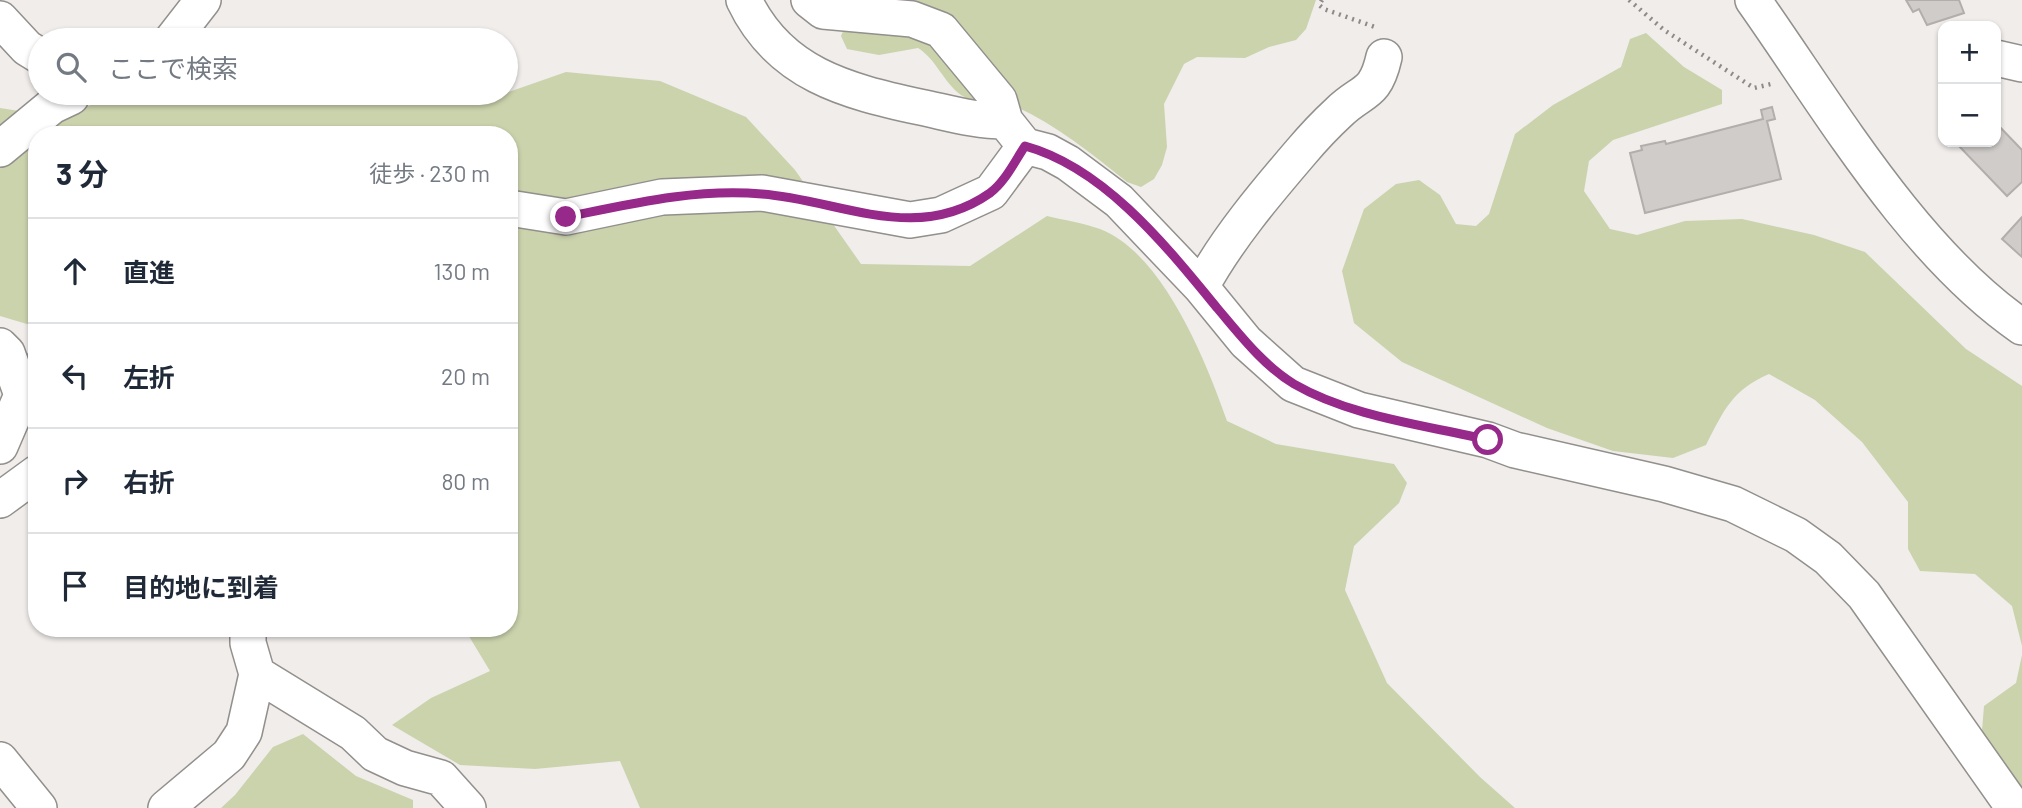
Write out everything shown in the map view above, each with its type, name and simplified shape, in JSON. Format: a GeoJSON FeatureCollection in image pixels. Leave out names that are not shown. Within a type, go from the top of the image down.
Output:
{"type":"FeatureCollection","features":[{"type":"Feature","properties":{"kind":"street"},"geometry":{"type":"LineString","coordinates":[[181,28],[203,0]]}},
{"type":"Feature","properties":{"kind":"street"},"geometry":{"type":"LineString","coordinates":[[744,0],[767,38],[798,66],[834,84],[867,96],[981,121],[1015,133],[1068,163],[1110,194],[1201,287],[1246,341],[1273,368],[1293,383],[1359,410],[1664,484],[1733,504],[1796,535],[1828,558],[1864,595],[2014,808]]}},
{"type":"Feature","properties":{"kind":"street"},"geometry":{"type":"LineString","coordinates":[[518,209],[566,217],[662,197],[762,194],[910,220],[941,215],[991,192],[1015,133],[999,100],[941,30],[912,19],[823,10],[809,0]]}},
{"type":"Feature","properties":{"kind":"street"},"geometry":{"type":"LineString","coordinates":[[1753,0],[1906,216],[1964,279],[2022,327]]}},
{"type":"Feature","properties":{"kind":"street"},"geometry":{"type":"LineString","coordinates":[[0,19],[28,49]]}},
{"type":"Feature","properties":{"kind":"street"},"geometry":{"type":"LineString","coordinates":[[1201,287],[1215,261],[1301,152],[1340,110],[1368,92],[1379,78],[1384,57]]}},
{"type":"Feature","properties":{"kind":"street"},"geometry":{"type":"LineString","coordinates":[[2001,59],[2022,64]]}},
{"type":"Feature","properties":{"kind":"street"},"geometry":{"type":"LineString","coordinates":[[0,149],[54,105]]}},
{"type":"Feature","properties":{"kind":"street"},"geometry":{"type":"LineString","coordinates":[[0,346],[11,362],[23,395],[0,446]]}},
{"type":"Feature","properties":{"kind":"street"},"geometry":{"type":"LineString","coordinates":[[0,500],[28,480]]}},
{"type":"Feature","properties":{"kind":"street"},"geometry":{"type":"LineString","coordinates":[[166,808],[234,747],[244,732],[257,674],[248,637]]}},
{"type":"Feature","properties":{"kind":"street"},"geometry":{"type":"LineString","coordinates":[[257,674],[353,733],[375,754],[405,768],[442,778],[468,808]]}},
{"type":"Feature","properties":{"kind":"street"},"geometry":{"type":"LineString","coordinates":[[0,760],[39,808]]}},
{"type":"Feature","properties":{"kind":"path"},"geometry":{"type":"LineString","coordinates":[[1322,0],[1319,5],[1324,9],[1373,24],[1385,46],[1384,57]]}},
{"type":"Feature","properties":{"kind":"path"},"geometry":{"type":"LineString","coordinates":[[1629,0],[1664,30],[1754,88],[1772,84]]}},
{"type":"Feature","properties":{"kind":"green space"},"geometry":{"type":"Polygon","coordinates":[[[856,0],[1316,0],[1306,29],[1296,40],[1269,47],[1245,58],[1197,57],[1184,64],[1164,104],[1167,147],[1162,165],[1154,179],[1141,187],[1127,182],[1072,139],[1028,112],[1006,103],[976,101],[961,95],[918,48],[879,55],[847,49],[841,36],[856,0]]]}},
{"type":"Feature","properties":{"kind":"green space"},"geometry":{"type":"Polygon","coordinates":[[[1646,33],[1684,67],[1722,90],[1722,104],[1613,140],[1589,161],[1584,191],[1610,229],[1637,235],[1685,221],[1742,219],[1814,235],[1865,252],[1966,349],[2022,386],[2022,646],[2012,606],[1975,574],[1920,571],[1908,549],[1908,502],[1862,442],[1815,400],[1769,374],[1746,387],[1730,402],[1706,445],[1673,458],[1613,451],[1547,428],[1402,362],[1354,323],[1342,271],[1364,209],[1396,184],[1419,180],[1440,195],[1456,224],[1476,226],[1489,214],[1515,134],[1553,105],[1621,67],[1630,39],[1646,33]]]}},
{"type":"Feature","properties":{"kind":"green space"},"geometry":{"type":"Polygon","coordinates":[[[566,72],[660,81],[746,117],[795,170],[861,264],[970,266],[1047,216],[1100,229],[1123,242],[1162,284],[1179,312],[1207,369],[1227,421],[1276,444],[1394,464],[1407,483],[1399,503],[1354,546],[1345,590],[1387,683],[1480,777],[1515,808],[640,808],[620,761],[535,769],[460,765],[392,725],[431,698],[490,671],[469,637],[518,637],[518,126],[28,126],[28,324],[0,316],[0,108],[57,117],[91,105],[518,105],[518,89],[566,72]]]}},
{"type":"Feature","properties":{"kind":"green space"},"geometry":{"type":"Polygon","coordinates":[[[2022,655],[2022,796],[1981,743],[1984,706],[2016,683],[2022,655]]]}},
{"type":"Feature","properties":{"kind":"green space"},"geometry":{"type":"Polygon","coordinates":[[[303,734],[356,776],[413,800],[413,808],[221,808],[235,795],[273,747],[303,734]]]}},
{"type":"Feature","properties":{"kind":"building"},"geometry":{"type":"Polygon","coordinates":[[[1906,0],[1959,0],[1964,13],[1927,25],[1919,9],[1913,12],[1906,0]]]}},
{"type":"Feature","properties":{"kind":"building"},"geometry":{"type":"Polygon","coordinates":[[[1772,107],[1775,119],[1767,121],[1781,179],[1645,213],[1630,153],[1642,150],[1641,146],[1665,141],[1666,144],[1763,119],[1761,110],[1772,107]]]}},
{"type":"Feature","properties":{"kind":"building"},"geometry":{"type":"Polygon","coordinates":[[[2001,128],[2022,150],[2022,182],[2007,196],[1960,147],[2001,147],[2001,128]]]}},
{"type":"Feature","properties":{"kind":"building"},"geometry":{"type":"Polygon","coordinates":[[[2022,217],[2022,257],[2002,239],[2022,217]]]}},
{"type":"Feature","properties":{"kind":"route"},"geometry":{"type":"LineString","coordinates":[[566,217],[662,197],[762,194],[910,220],[941,215],[991,192],[1025,146],[1048,152],[1068,163],[1119,201],[1201,287],[1246,341],[1273,368],[1293,383],[1359,410],[1488,440]]}}]}
